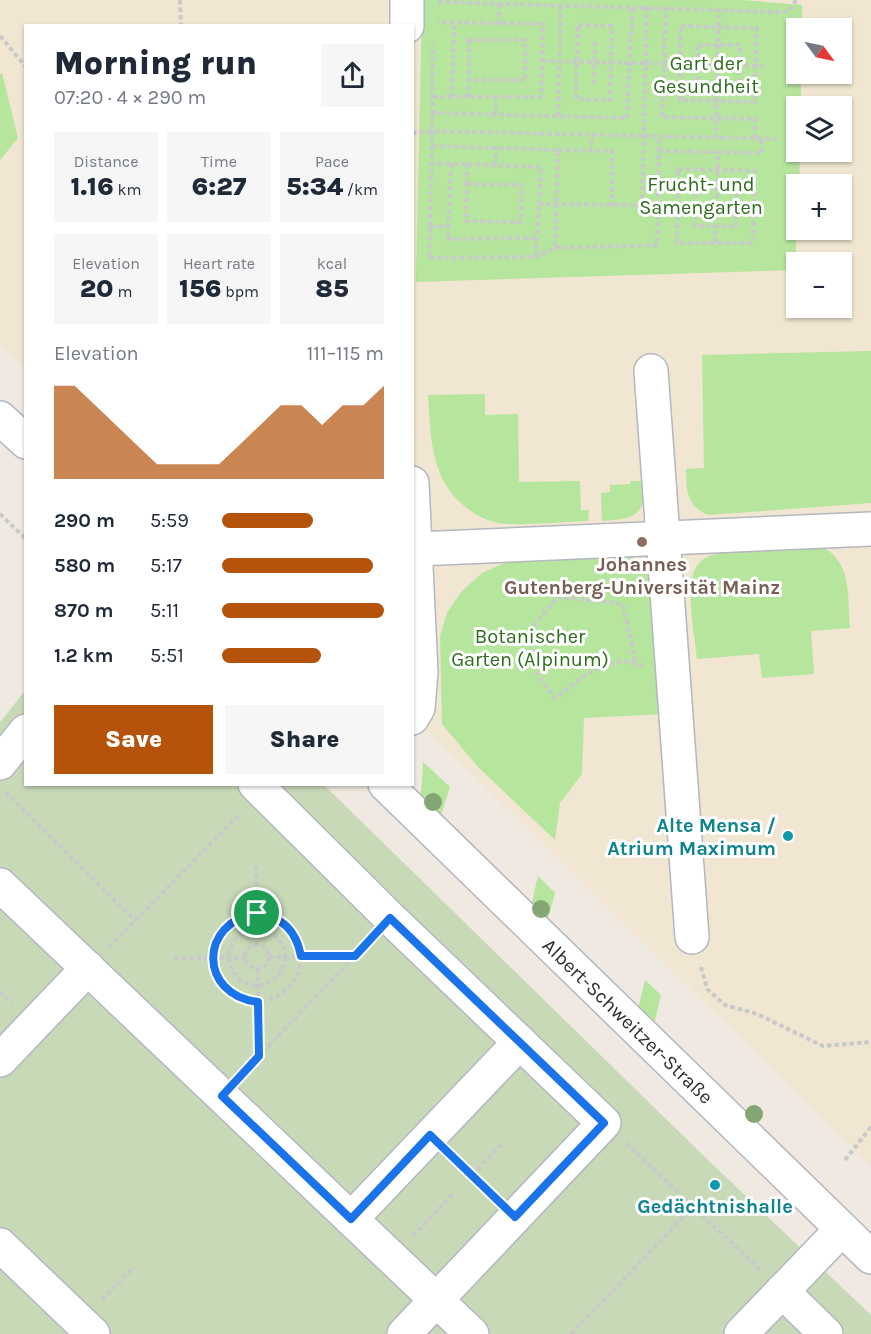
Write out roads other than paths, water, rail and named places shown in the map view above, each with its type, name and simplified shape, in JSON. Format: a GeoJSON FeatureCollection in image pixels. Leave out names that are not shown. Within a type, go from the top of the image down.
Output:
{"type":"FeatureCollection","features":[{"type":"Feature","properties":{"kind":"street"},"geometry":{"type":"LineString","coordinates":[[407,0],[420,24]]}},
{"type":"Feature","properties":{"kind":"street"},"geometry":{"type":"LineString","coordinates":[[651,371],[692,937]]}},
{"type":"Feature","properties":{"kind":"street"},"geometry":{"type":"LineString","coordinates":[[0,418],[24,440]]}},
{"type":"Feature","properties":{"kind":"street"},"geometry":{"type":"LineString","coordinates":[[414,509],[421,672],[419,700],[414,713]]}},
{"type":"Feature","properties":{"kind":"street"},"geometry":{"type":"LineString","coordinates":[[417,549],[663,540],[871,529]]}},
{"type":"Feature","properties":{"kind":"street"},"geometry":{"type":"LineString","coordinates":[[0,763],[24,733]]}},
{"type":"Feature","properties":{"kind":"street","name":"Albert-Schweitzer-Straße"},"geometry":{"type":"LineString","coordinates":[[387,786],[871,1257]]}},
{"type":"Feature","properties":{"kind":"street"},"geometry":{"type":"LineString","coordinates":[[259,788],[390,918],[604,1123],[404,1334]]}},
{"type":"Feature","properties":{"kind":"street"},"geometry":{"type":"LineString","coordinates":[[0,885],[472,1334]]}},
{"type":"Feature","properties":{"kind":"street"},"geometry":{"type":"LineString","coordinates":[[0,1060],[88,968]]}},
{"type":"Feature","properties":{"kind":"street"},"geometry":{"type":"LineString","coordinates":[[351,1219],[520,1042]]}},
{"type":"Feature","properties":{"kind":"street"},"geometry":{"type":"LineString","coordinates":[[741,1334],[775,1284],[842,1229]]}},
{"type":"Feature","properties":{"kind":"street"},"geometry":{"type":"LineString","coordinates":[[0,1245],[84,1324]]}},
{"type":"Feature","properties":{"kind":"street"},"geometry":{"type":"LineString","coordinates":[[775,1284],[826,1334]]}},
{"type":"Feature","properties":{"kind":"place","name":"Johannes Gutenberg-Universität Mainz"},"geometry":{"type":"Point","coordinates":[642,542]}},
{"type":"Feature","properties":{"kind":"place","name":"Alte Mensa / Atrium Maximum"},"geometry":{"type":"Point","coordinates":[788,836]}},
{"type":"Feature","properties":{"kind":"place","name":"Gedächtnishalle"},"geometry":{"type":"Point","coordinates":[715,1185]}},
{"type":"Feature","properties":{"kind":"park label","name":"Gart der Gesundheit"},"geometry":{"type":"Point","coordinates":[706,74]}},
{"type":"Feature","properties":{"kind":"park label","name":"Frucht- und Samengarten"},"geometry":{"type":"Point","coordinates":[701,196]}},
{"type":"Feature","properties":{"kind":"park label","name":"Botanischer Garten (Alpinum)"},"geometry":{"type":"Point","coordinates":[530,648]}}]}
